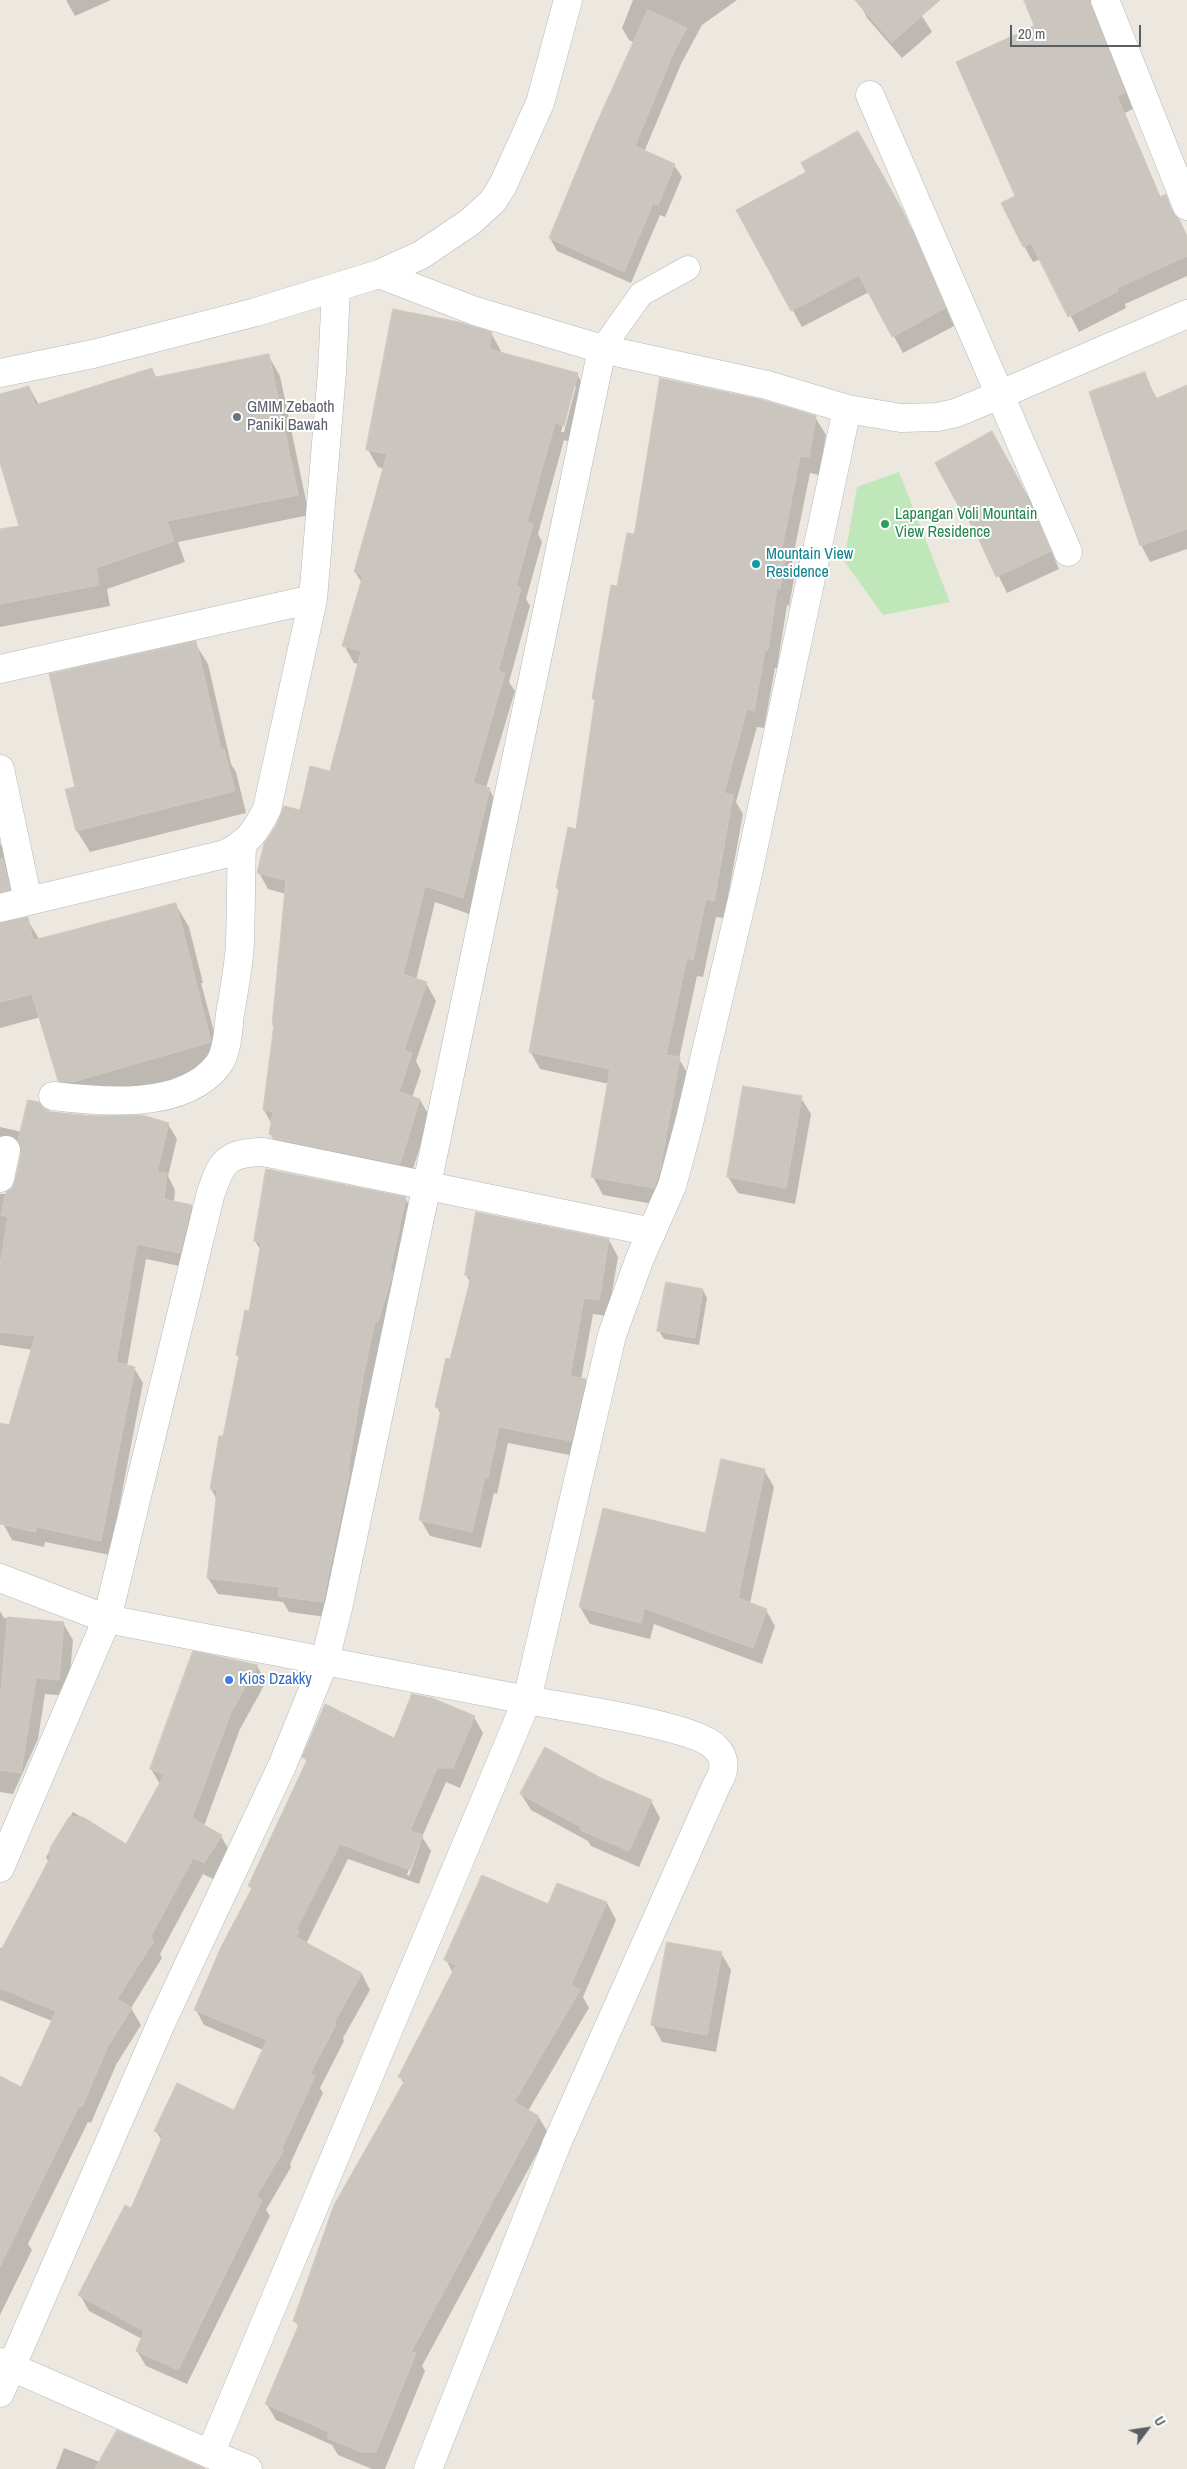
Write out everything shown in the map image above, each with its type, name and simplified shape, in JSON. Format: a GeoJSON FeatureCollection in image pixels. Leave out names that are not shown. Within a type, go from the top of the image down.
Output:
{"type":"FeatureCollection","features":[{"type":"Feature","properties":{"kind":"street"},"geometry":{"type":"LineString","coordinates":[[0,373],[172,335],[336,289],[379,274],[421,255],[470,222],[493,201],[512,168],[540,103],[568,0]]}},
{"type":"Feature","properties":{"kind":"street"},"geometry":{"type":"LineString","coordinates":[[1105,0],[1187,206]]}},
{"type":"Feature","properties":{"kind":"street"},"geometry":{"type":"LineString","coordinates":[[870,96],[1068,552]]}},
{"type":"Feature","properties":{"kind":"street"},"geometry":{"type":"LineString","coordinates":[[379,274],[476,311],[602,349],[768,385],[847,409],[901,418],[956,413],[1187,314]]}},
{"type":"Feature","properties":{"kind":"street"},"geometry":{"type":"LineString","coordinates":[[0,908],[225,854],[253,835],[266,809],[313,599],[332,372],[336,289]]}},
{"type":"Feature","properties":{"kind":"street"},"geometry":{"type":"LineString","coordinates":[[0,2393],[6,2365],[163,2019],[282,1766],[325,1660],[339,1604],[428,1187],[602,349]]}},
{"type":"Feature","properties":{"kind":"street"},"geometry":{"type":"LineString","coordinates":[[210,2454],[527,1700],[612,1336],[637,1266],[672,1186],[746,883],[847,409]]}},
{"type":"Feature","properties":{"kind":"street"},"geometry":{"type":"LineString","coordinates":[[0,669],[313,599]]}},
{"type":"Feature","properties":{"kind":"street"},"geometry":{"type":"LineString","coordinates":[[0,769],[28,901]]}},
{"type":"Feature","properties":{"kind":"street"},"geometry":{"type":"LineString","coordinates":[[53,1096],[87,1100],[140,1100],[174,1093],[209,1074],[219,1063],[226,1043],[240,944],[242,843]]}},
{"type":"Feature","properties":{"kind":"street"},"geometry":{"type":"LineString","coordinates":[[0,1178],[6,1150]]}},
{"type":"Feature","properties":{"kind":"street"},"geometry":{"type":"LineString","coordinates":[[0,1868],[107,1619],[210,1196],[218,1171],[229,1159],[242,1152],[263,1152],[652,1232]]}},
{"type":"Feature","properties":{"kind":"street"},"geometry":{"type":"LineString","coordinates":[[0,1578],[107,1619],[641,1722],[701,1737],[716,1747],[723,1758],[724,1773],[557,2143],[428,2469]]}},
{"type":"Feature","properties":{"kind":"street"},"geometry":{"type":"LineString","coordinates":[[6,2365],[248,2469]]}},
{"type":"Feature","properties":{"kind":"lane"},"geometry":{"type":"LineString","coordinates":[[602,349],[641,294],[688,268]]}},
{"type":"Feature","properties":{"kind":"green space","name":"Lapangan Voli Mountain View Residence"},"geometry":{"type":"Polygon","coordinates":[[[899,472],[950,602],[883,615],[844,561],[857,487],[899,472]]]}},
{"type":"Feature","properties":{"kind":"building"},"geometry":{"type":"Polygon","coordinates":[[[855,0],[940,0],[892,42],[855,0]]]}},
{"type":"Feature","properties":{"kind":"building"},"geometry":{"type":"Polygon","coordinates":[[[1024,0],[1090,0],[1125,93],[1117,96],[1160,197],[1166,194],[1172,212],[1179,219],[1187,236],[1187,256],[1117,288],[1118,291],[1068,317],[1031,243],[1023,247],[1001,203],[1015,196],[956,62],[1034,26],[1024,0]]]}},
{"type":"Feature","properties":{"kind":"building"},"geometry":{"type":"Polygon","coordinates":[[[648,10],[687,28],[674,51],[635,146],[675,164],[658,205],[653,203],[624,272],[549,238],[594,129],[648,10]]]}},
{"type":"Feature","properties":{"kind":"building"},"geometry":{"type":"Polygon","coordinates":[[[858,131],[904,213],[945,308],[892,337],[859,275],[791,311],[736,210],[806,172],[801,163],[858,131]]]}},
{"type":"Feature","properties":{"kind":"building"},"geometry":{"type":"Polygon","coordinates":[[[393,309],[459,322],[492,332],[489,349],[578,373],[564,426],[555,423],[527,522],[533,524],[516,586],[521,588],[498,671],[505,673],[473,783],[490,788],[463,898],[425,886],[403,974],[427,982],[404,1050],[412,1053],[399,1092],[420,1099],[400,1164],[272,1138],[272,1135],[269,1134],[273,1112],[263,1110],[274,1024],[272,1025],[286,880],[257,873],[264,844],[277,824],[284,806],[300,810],[310,766],[330,771],[361,651],[342,646],[363,575],[354,572],[387,454],[366,450],[393,309]]]}},
{"type":"Feature","properties":{"kind":"building"},"geometry":{"type":"Polygon","coordinates":[[[269,354],[298,495],[167,521],[174,541],[96,568],[99,585],[0,604],[0,529],[19,526],[0,463],[0,394],[29,386],[35,405],[152,368],[155,377],[269,354]]]}},
{"type":"Feature","properties":{"kind":"building"},"geometry":{"type":"Polygon","coordinates":[[[1145,372],[1155,399],[1187,385],[1187,529],[1140,546],[1089,392],[1145,372]]]}},
{"type":"Feature","properties":{"kind":"building"},"geometry":{"type":"Polygon","coordinates":[[[660,378],[763,400],[816,416],[809,457],[800,456],[782,548],[787,549],[780,589],[777,588],[768,650],[765,650],[754,711],[747,709],[724,793],[733,795],[714,901],[706,899],[693,960],[687,958],[666,1055],[680,1057],[660,1170],[654,1188],[591,1177],[610,1069],[529,1052],[559,888],[556,888],[568,827],[576,829],[595,699],[592,699],[611,585],[617,586],[627,533],[634,534],[660,378]]]}},
{"type":"Feature","properties":{"kind":"building"},"geometry":{"type":"Polygon","coordinates":[[[992,431],[1020,482],[1051,551],[996,577],[965,509],[961,511],[935,463],[992,431]]]}},
{"type":"Feature","properties":{"kind":"building"},"geometry":{"type":"Polygon","coordinates":[[[196,641],[221,750],[224,749],[235,791],[76,831],[65,789],[75,787],[49,674],[196,641]]]}},
{"type":"Feature","properties":{"kind":"building"},"geometry":{"type":"Polygon","coordinates":[[[3,859],[10,890],[0,892],[0,860],[3,859]]]}},
{"type":"Feature","properties":{"kind":"building"},"geometry":{"type":"Polygon","coordinates":[[[176,903],[211,1042],[72,1082],[58,1081],[32,994],[0,1002],[0,923],[28,917],[33,940],[176,903]]]}},
{"type":"Feature","properties":{"kind":"building"},"geometry":{"type":"Polygon","coordinates":[[[743,1086],[802,1096],[786,1188],[727,1177],[743,1086]]]}},
{"type":"Feature","properties":{"kind":"building"},"geometry":{"type":"Polygon","coordinates":[[[28,1100],[39,1102],[43,1108],[51,1112],[94,1116],[142,1115],[169,1123],[157,1172],[167,1173],[164,1199],[192,1205],[180,1253],[137,1244],[116,1362],[135,1367],[101,1541],[37,1527],[35,1532],[0,1524],[0,1423],[9,1425],[35,1336],[0,1332],[0,1266],[8,1217],[1,1215],[6,1192],[12,1188],[15,1181],[21,1153],[18,1141],[28,1100]]]}},
{"type":"Feature","properties":{"kind":"building"},"geometry":{"type":"Polygon","coordinates":[[[266,1169],[406,1197],[390,1271],[393,1272],[378,1322],[375,1321],[363,1377],[348,1470],[350,1470],[323,1602],[278,1596],[279,1587],[207,1578],[217,1490],[210,1489],[219,1436],[223,1436],[239,1356],[236,1355],[245,1310],[249,1311],[261,1243],[254,1241],[266,1169]]]}},
{"type":"Feature","properties":{"kind":"building"},"geometry":{"type":"Polygon","coordinates":[[[476,1212],[609,1239],[599,1300],[584,1298],[570,1376],[586,1379],[571,1441],[499,1427],[488,1478],[485,1477],[472,1532],[419,1520],[441,1409],[435,1407],[446,1358],[450,1359],[471,1277],[465,1275],[476,1212]]]}},
{"type":"Feature","properties":{"kind":"building"},"geometry":{"type":"Polygon","coordinates":[[[666,1282],[703,1289],[695,1338],[657,1331],[666,1282]]]}},
{"type":"Feature","properties":{"kind":"building"},"geometry":{"type":"Polygon","coordinates":[[[721,1459],[765,1469],[738,1598],[767,1609],[753,1648],[644,1608],[641,1623],[579,1607],[603,1508],[705,1533],[721,1459]]]}},
{"type":"Feature","properties":{"kind":"building"},"geometry":{"type":"Polygon","coordinates":[[[8,1617],[64,1622],[59,1680],[36,1678],[21,1773],[0,1770],[0,1703],[8,1617]]]}},
{"type":"Feature","properties":{"kind":"building"},"geometry":{"type":"Polygon","coordinates":[[[193,1651],[258,1665],[231,1712],[192,1818],[222,1835],[204,1863],[193,1858],[150,1938],[154,1941],[117,1999],[132,2008],[107,2048],[82,2107],[79,2106],[0,2266],[0,2076],[21,2087],[56,2011],[0,1988],[0,1952],[50,1858],[50,1848],[69,1817],[83,1817],[126,1844],[164,1775],[150,1769],[193,1651]]]}},
{"type":"Feature","properties":{"kind":"building"},"geometry":{"type":"Polygon","coordinates":[[[412,1694],[432,1698],[475,1716],[453,1768],[437,1768],[410,1831],[423,1835],[410,1870],[340,1844],[296,1930],[299,1931],[296,1937],[362,1973],[334,2023],[336,2024],[310,2074],[315,2076],[281,2150],[283,2151],[256,2197],[262,2200],[178,2370],[136,2351],[144,2331],[78,2295],[125,2205],[131,2208],[163,2135],[154,2131],[177,2083],[234,2110],[267,2040],[194,2010],[221,1947],[252,1888],[248,1886],[307,1760],[302,1757],[325,1704],[394,1738],[412,1694]]]}},
{"type":"Feature","properties":{"kind":"building"},"geometry":{"type":"Polygon","coordinates":[[[545,1747],[601,1778],[652,1800],[629,1851],[580,1830],[581,1827],[520,1794],[545,1747]]]}},
{"type":"Feature","properties":{"kind":"building"},"geometry":{"type":"Polygon","coordinates":[[[482,1875],[548,1904],[557,1883],[607,1902],[571,1985],[580,1990],[514,2102],[539,2116],[411,2352],[416,2353],[376,2452],[361,2452],[327,2438],[329,2432],[265,2404],[299,2324],[293,2321],[334,2205],[405,2080],[398,2077],[456,1965],[444,1960],[482,1875]]]}},
{"type":"Feature","properties":{"kind":"building"},"geometry":{"type":"Polygon","coordinates":[[[667,1942],[722,1952],[707,2035],[651,2025],[667,1942]]]}},
{"type":"Feature","properties":{"kind":"building"},"geometry":{"type":"Polygon","coordinates":[[[117,2430],[204,2468],[205,2469],[95,2469],[117,2430]]]}},
{"type":"Feature","properties":{"kind":"place","name":"GMIM Zebaoth Paniki Bawah"},"geometry":{"type":"Point","coordinates":[237,417]}},
{"type":"Feature","properties":{"kind":"place","name":"Lapangan Voli Mountain View Residence"},"geometry":{"type":"Point","coordinates":[885,524]}},
{"type":"Feature","properties":{"kind":"place","name":"Mountain View Residence"},"geometry":{"type":"Point","coordinates":[756,564]}},
{"type":"Feature","properties":{"kind":"place","name":"Kios Dzakky"},"geometry":{"type":"Point","coordinates":[229,1680]}}]}
